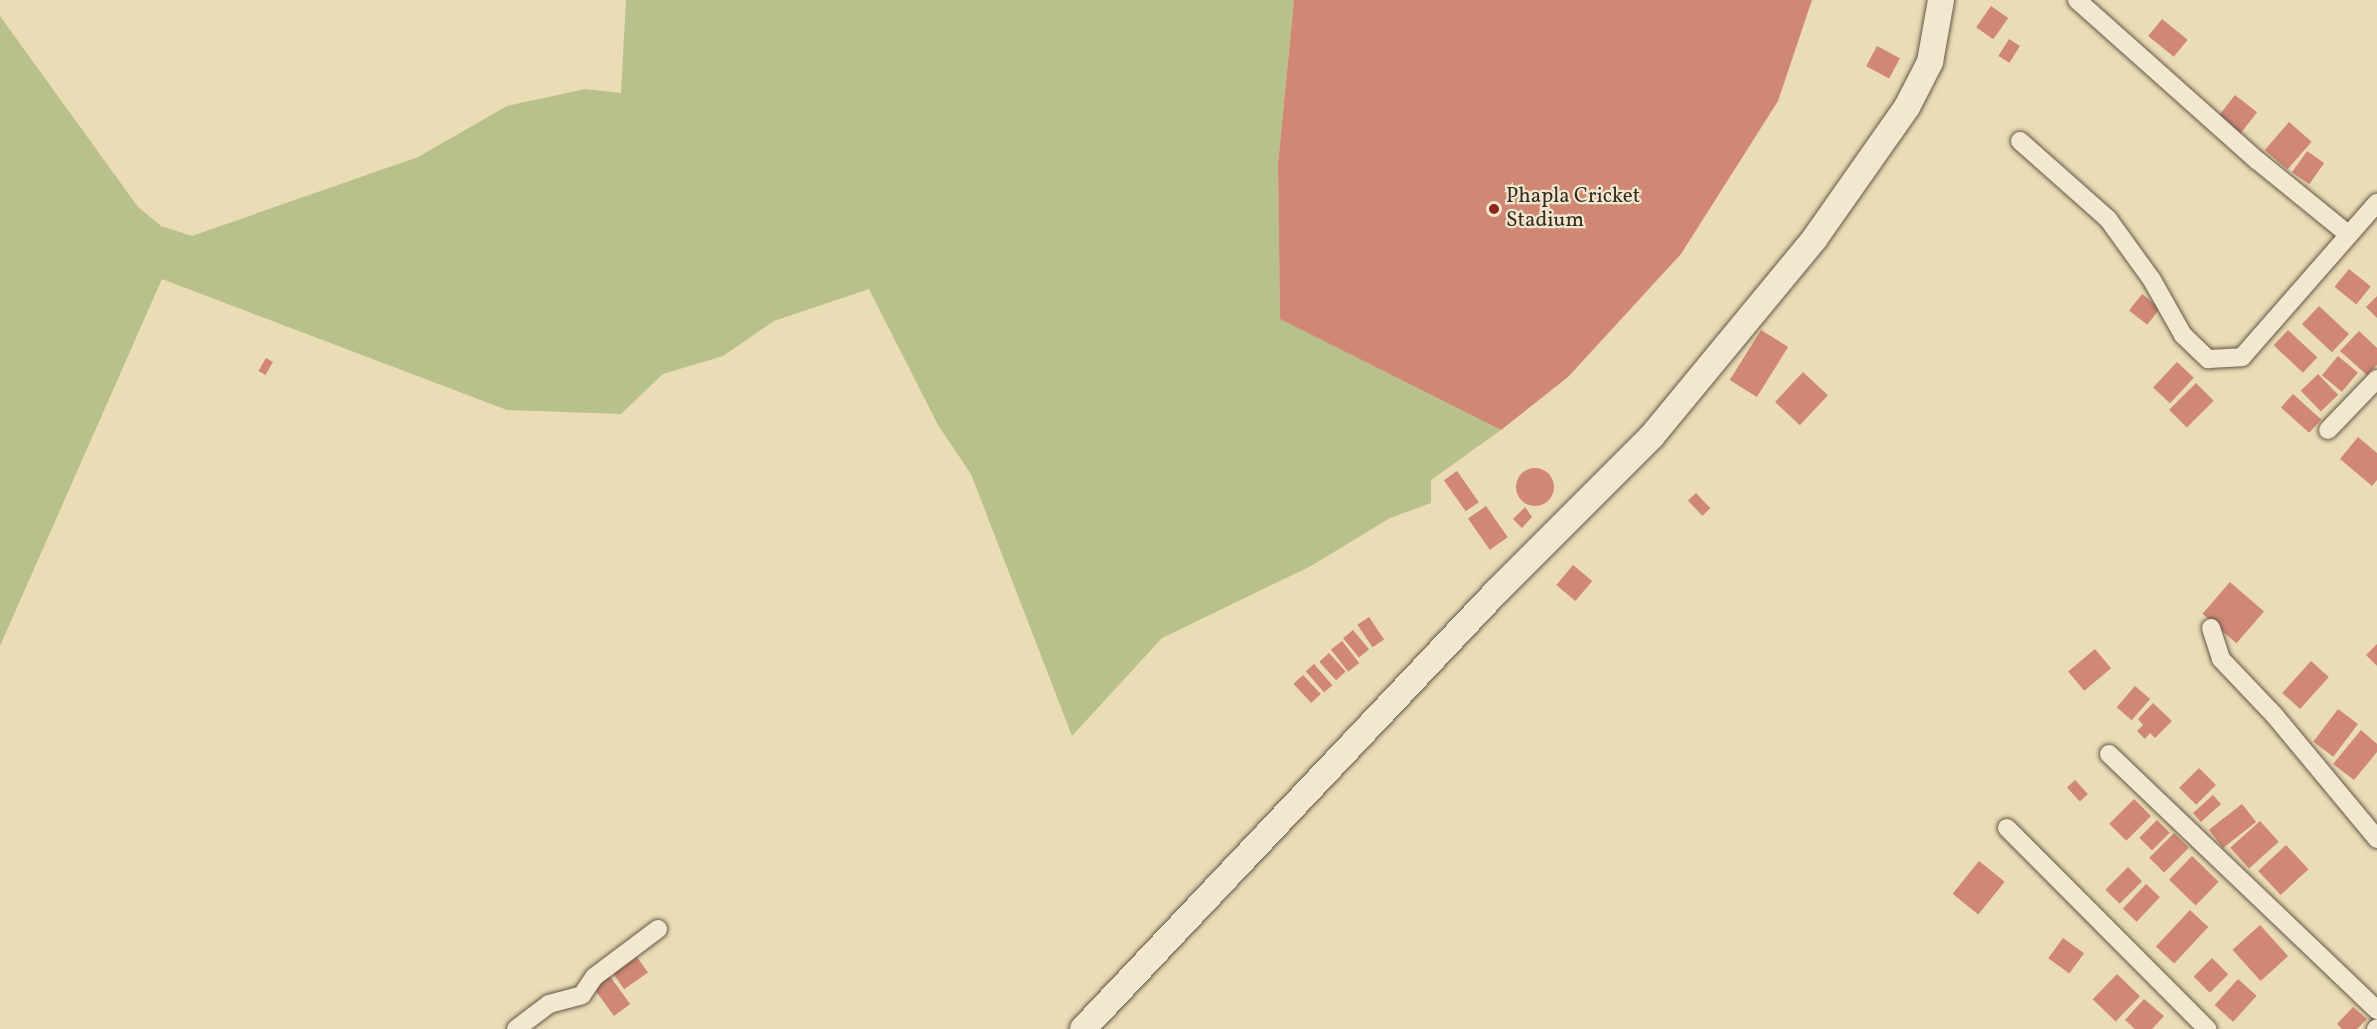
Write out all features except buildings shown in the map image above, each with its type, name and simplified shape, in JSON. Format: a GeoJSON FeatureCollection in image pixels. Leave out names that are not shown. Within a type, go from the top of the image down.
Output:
{"type":"FeatureCollection","features":[{"type":"Feature","properties":{"kind":"main road"},"geometry":{"type":"LineString","coordinates":[[1083,1029],[1497,591],[1652,436],[1815,238],[1907,107],[1930,62],[1941,0]]}},
{"type":"Feature","properties":{"kind":"street"},"geometry":{"type":"LineString","coordinates":[[2077,0],[2258,161],[2349,235]]}},
{"type":"Feature","properties":{"kind":"street"},"geometry":{"type":"LineString","coordinates":[[2020,141],[2108,219],[2152,280],[2183,335],[2208,359],[2242,357],[2377,203]]}},
{"type":"Feature","properties":{"kind":"street"},"geometry":{"type":"LineString","coordinates":[[2328,430],[2377,379]]}},
{"type":"Feature","properties":{"kind":"street"},"geometry":{"type":"LineString","coordinates":[[2211,628],[2221,659],[2275,716],[2377,839]]}},
{"type":"Feature","properties":{"kind":"street"},"geometry":{"type":"LineString","coordinates":[[2109,754],[2377,1010]]}},
{"type":"Feature","properties":{"kind":"street"},"geometry":{"type":"LineString","coordinates":[[2007,828],[2207,1029]]}},
{"type":"Feature","properties":{"kind":"street"},"geometry":{"type":"LineString","coordinates":[[516,1029],[549,1005],[582,994],[594,977],[658,929]]}},
{"type":"Feature","properties":{"kind":"green space"},"geometry":{"type":"Polygon","coordinates":[[[626,0],[1294,0],[1278,164],[1280,319],[1501,430],[1431,480],[1431,503],[1390,518],[1311,566],[1162,638],[1072,736],[971,474],[938,425],[869,289],[774,321],[723,356],[663,374],[621,414],[507,410],[162,279],[0,646],[0,16],[138,207],[161,226],[192,236],[418,157],[507,106],[585,89],[621,93],[626,0]]]}},
{"type":"Feature","properties":{"kind":"place","name":"Phapla Cricket Stadium"},"geometry":{"type":"Point","coordinates":[1494,209]}}]}
